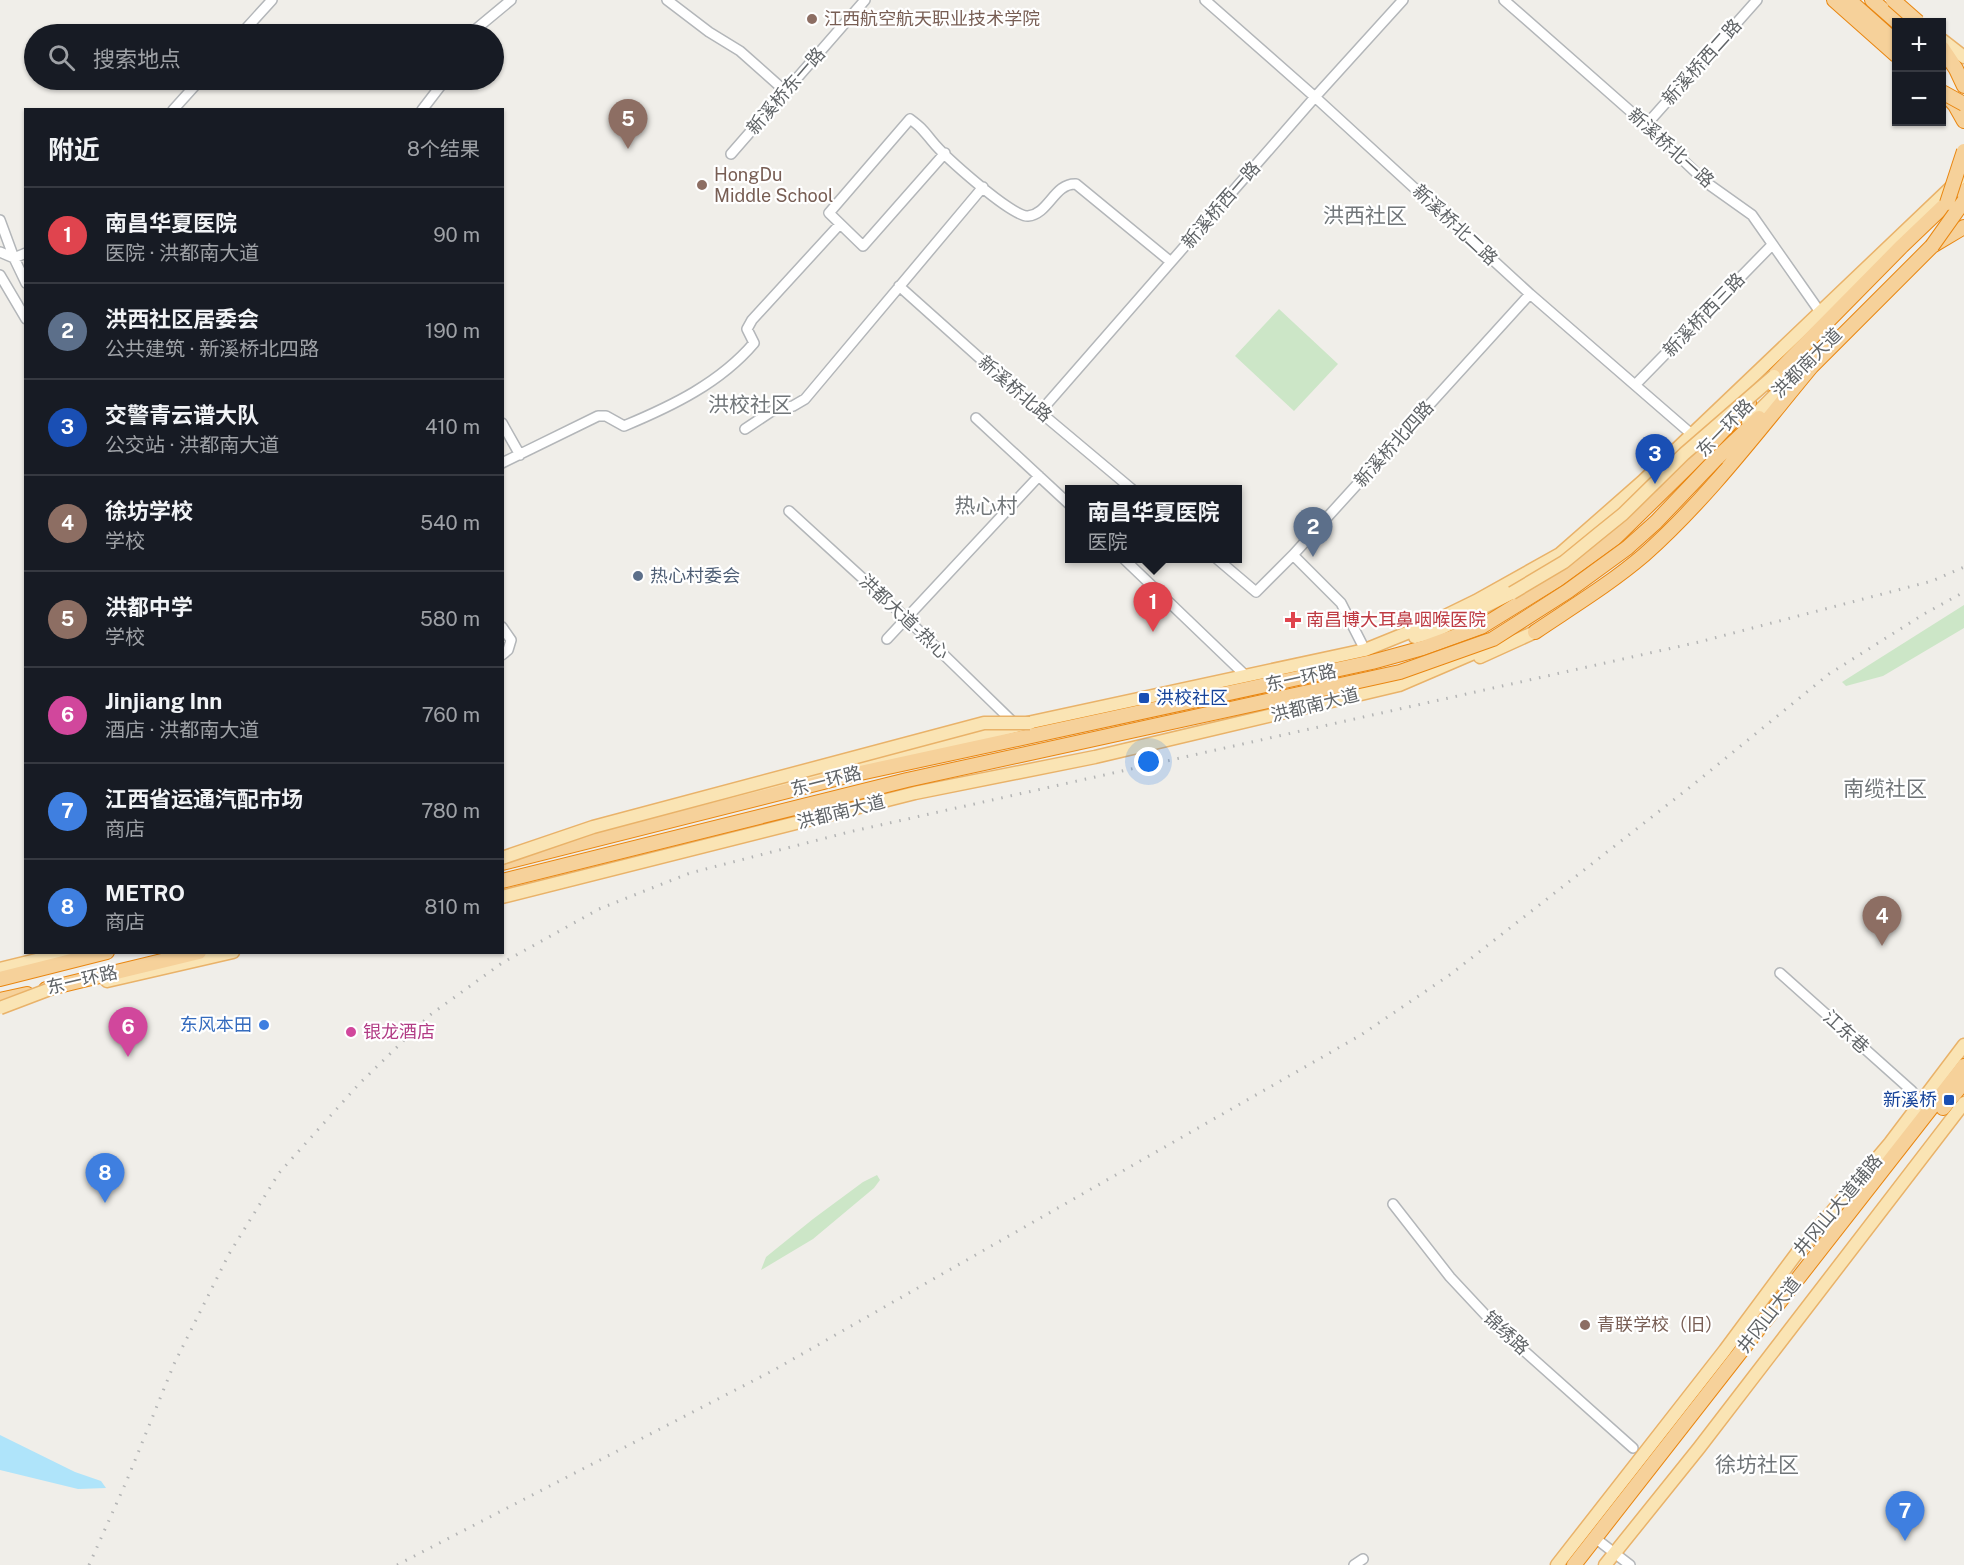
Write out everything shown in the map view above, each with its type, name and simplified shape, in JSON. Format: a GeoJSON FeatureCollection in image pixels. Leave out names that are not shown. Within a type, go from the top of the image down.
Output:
{"type":"FeatureCollection","features":[{"type":"Feature","properties":{"kind":"highway"},"geometry":{"type":"LineString","coordinates":[[1834,0],[1892,51]]}},
{"type":"Feature","properties":{"kind":"highway"},"geometry":{"type":"LineString","coordinates":[[1849,0],[1892,38]]}},
{"type":"Feature","properties":{"kind":"highway"},"geometry":{"type":"LineString","coordinates":[[1872,0],[1893,18]]}},
{"type":"Feature","properties":{"kind":"highway"},"geometry":{"type":"LineString","coordinates":[[1892,0],[1913,18]]}},
{"type":"Feature","properties":{"kind":"highway"},"geometry":{"type":"LineString","coordinates":[[1946,50],[1964,62]]}},
{"type":"Feature","properties":{"kind":"highway"},"geometry":{"type":"LineString","coordinates":[[1946,54],[1964,84]]}},
{"type":"Feature","properties":{"kind":"highway"},"geometry":{"type":"LineString","coordinates":[[1946,67],[1964,84]]}},
{"type":"Feature","properties":{"kind":"highway"},"geometry":{"type":"LineString","coordinates":[[1946,92],[1964,103]]}},
{"type":"Feature","properties":{"kind":"highway"},"geometry":{"type":"LineString","coordinates":[[1946,94],[1964,121]]}},
{"type":"Feature","properties":{"kind":"highway"},"geometry":{"type":"LineString","coordinates":[[1947,203],[1964,151]]}},
{"type":"Feature","properties":{"kind":"highway","name":"东一环路"},"geometry":{"type":"LineString","coordinates":[[504,862],[851,774],[1372,662],[1423,648],[1481,627],[1557,580],[1615,537],[1707,448],[1774,376],[1902,246],[1947,203],[1964,191]]}},
{"type":"Feature","properties":{"kind":"highway"},"geometry":{"type":"LineString","coordinates":[[1932,246],[1964,203]]}},
{"type":"Feature","properties":{"kind":"highway"},"geometry":{"type":"LineString","coordinates":[[1932,246],[1964,227]]}},
{"type":"Feature","properties":{"kind":"highway","name":"东一环路"},"geometry":{"type":"LineString","coordinates":[[504,881],[907,780],[1400,672],[1493,639],[1569,591],[1627,548],[1932,246]]}},
{"type":"Feature","properties":{"kind":"highway"},"geometry":{"type":"LineString","coordinates":[[1535,632],[1627,568],[1689,512],[1812,366]]}},
{"type":"Feature","properties":{"kind":"highway","name":"东一环路"},"geometry":{"type":"LineString","coordinates":[[0,978],[99,954]]}},
{"type":"Feature","properties":{"kind":"highway","name":"东一环路"},"geometry":{"type":"LineString","coordinates":[[0,1000],[191,954]]}},
{"type":"Feature","properties":{"kind":"highway","name":"井冈山大道"},"geometry":{"type":"LineString","coordinates":[[1583,1565],[1598,1540],[1964,1066]]}},
{"type":"Feature","properties":{"kind":"highway","name":"井冈山大道"},"geometry":{"type":"LineString","coordinates":[[1574,1565],[1598,1540],[1964,1082]]}},
{"type":"Feature","properties":{"kind":"main road"},"geometry":{"type":"LineString","coordinates":[[1841,0],[1892,45]]}},
{"type":"Feature","properties":{"kind":"main road"},"geometry":{"type":"LineString","coordinates":[[1946,44],[1964,57]]}},
{"type":"Feature","properties":{"kind":"main road"},"geometry":{"type":"LineString","coordinates":[[1946,93],[1964,110]]}},
{"type":"Feature","properties":{"kind":"main road","name":"洪都南大道"},"geometry":{"type":"LineString","coordinates":[[504,856],[1017,726],[1371,649],[1476,601],[1560,554],[1642,482],[1964,175]]}},
{"type":"Feature","properties":{"kind":"main road","name":"洪都南大道"},"geometry":{"type":"LineString","coordinates":[[504,896],[915,793],[1095,757],[1399,685],[1476,652],[1578,589],[1638,533],[1964,203]]}},
{"type":"Feature","properties":{"kind":"main road"},"geometry":{"type":"LineString","coordinates":[[1371,649],[1434,632],[1512,593],[1564,562],[1598,535],[1684,454],[1774,376]]}},
{"type":"Feature","properties":{"kind":"main road"},"geometry":{"type":"LineString","coordinates":[[1399,685],[1486,654],[1535,632]]}},
{"type":"Feature","properties":{"kind":"main road"},"geometry":{"type":"LineString","coordinates":[[504,855],[593,827],[984,723],[1030,723]]}},
{"type":"Feature","properties":{"kind":"main road"},"geometry":{"type":"LineString","coordinates":[[0,969],[61,954]]}},
{"type":"Feature","properties":{"kind":"main road"},"geometry":{"type":"LineString","coordinates":[[0,1006],[224,954]]}},
{"type":"Feature","properties":{"kind":"main road"},"geometry":{"type":"LineString","coordinates":[[0,1006],[58,986]]}},
{"type":"Feature","properties":{"kind":"main road","name":"井冈山大道辅路"},"geometry":{"type":"LineString","coordinates":[[1557,1565],[1725,1350],[1797,1253],[1890,1143],[1964,1045]]}},
{"type":"Feature","properties":{"kind":"main road","name":"井冈山大道辅路"},"geometry":{"type":"LineString","coordinates":[[1605,1565],[1699,1448],[1964,1103]]}},
{"type":"Feature","properties":{"kind":"street"},"geometry":{"type":"LineString","coordinates":[[250,24],[272,0]]}},
{"type":"Feature","properties":{"kind":"street"},"geometry":{"type":"LineString","coordinates":[[482,24],[511,0]]}},
{"type":"Feature","properties":{"kind":"street"},"geometry":{"type":"LineString","coordinates":[[667,0],[709,32],[740,51],[785,91]]}},
{"type":"Feature","properties":{"kind":"street","name":"新溪桥东一路"},"geometry":{"type":"LineString","coordinates":[[731,154],[865,0]]}},
{"type":"Feature","properties":{"kind":"street","name":"新溪桥北二路"},"geometry":{"type":"LineString","coordinates":[[1205,0],[1315,97],[1530,294],[1707,448]]}},
{"type":"Feature","properties":{"kind":"street","name":"新溪桥西一路"},"geometry":{"type":"LineString","coordinates":[[1040,411],[1403,0]]}},
{"type":"Feature","properties":{"kind":"street","name":"新溪桥北一路"},"geometry":{"type":"LineString","coordinates":[[1504,0],[1646,124],[1707,183],[1752,215],[1820,312]]}},
{"type":"Feature","properties":{"kind":"street","name":"新溪桥西二路"},"geometry":{"type":"LineString","coordinates":[[1646,124],[1757,0]]}},
{"type":"Feature","properties":{"kind":"street"},"geometry":{"type":"LineString","coordinates":[[175,108],[191,90]]}},
{"type":"Feature","properties":{"kind":"street"},"geometry":{"type":"LineString","coordinates":[[424,108],[437,90]]}},
{"type":"Feature","properties":{"kind":"street"},"geometry":{"type":"LineString","coordinates":[[945,153],[863,246],[829,213],[910,119],[924,129],[932,141],[1007,208],[1023,217],[1036,214],[1066,185],[1079,185],[1171,262]]}},
{"type":"Feature","properties":{"kind":"street"},"geometry":{"type":"LineString","coordinates":[[746,429],[772,411],[793,406],[805,399],[983,187]]}},
{"type":"Feature","properties":{"kind":"street"},"geometry":{"type":"LineString","coordinates":[[0,220],[24,279]]}},
{"type":"Feature","properties":{"kind":"street"},"geometry":{"type":"LineString","coordinates":[[504,463],[598,416],[606,416],[624,426],[692,394],[720,376],[744,356],[754,343],[747,329],[752,320],[840,224]]}},
{"type":"Feature","properties":{"kind":"street","name":"新溪桥西三路"},"geometry":{"type":"LineString","coordinates":[[1635,385],[1772,244]]}},
{"type":"Feature","properties":{"kind":"street"},"geometry":{"type":"LineString","coordinates":[[0,252],[14,258],[24,254]]}},
{"type":"Feature","properties":{"kind":"street"},"geometry":{"type":"LineString","coordinates":[[0,275],[4,286],[24,316]]}},
{"type":"Feature","properties":{"kind":"street","name":"新溪桥北路"},"geometry":{"type":"LineString","coordinates":[[899,286],[1040,411],[1128,485]]}},
{"type":"Feature","properties":{"kind":"street","name":"新溪桥北四路"},"geometry":{"type":"LineString","coordinates":[[1222,563],[1256,592],[1293,555],[1530,294]]}},
{"type":"Feature","properties":{"kind":"street"},"geometry":{"type":"LineString","coordinates":[[976,418],[1065,500]]}},
{"type":"Feature","properties":{"kind":"street"},"geometry":{"type":"LineString","coordinates":[[504,427],[520,455]]}},
{"type":"Feature","properties":{"kind":"street"},"geometry":{"type":"LineString","coordinates":[[887,639],[1039,476]]}},
{"type":"Feature","properties":{"kind":"street","name":"洪都大道-热心"},"geometry":{"type":"LineString","coordinates":[[789,511],[906,618],[1017,726]]}},
{"type":"Feature","properties":{"kind":"street"},"geometry":{"type":"LineString","coordinates":[[1293,555],[1341,603],[1371,649]]}},
{"type":"Feature","properties":{"kind":"street"},"geometry":{"type":"LineString","coordinates":[[1129,563],[1250,675]]}},
{"type":"Feature","properties":{"kind":"street"},"geometry":{"type":"LineString","coordinates":[[1137,563],[1250,675]]}},
{"type":"Feature","properties":{"kind":"street"},"geometry":{"type":"LineString","coordinates":[[504,630],[511,640],[508,651],[504,654]]}},
{"type":"Feature","properties":{"kind":"street","name":"江东巷"},"geometry":{"type":"LineString","coordinates":[[1780,973],[1912,1091]]}},
{"type":"Feature","properties":{"kind":"street","name":"锦绣路"},"geometry":{"type":"LineString","coordinates":[[1393,1204],[1450,1277],[1494,1323],[1633,1448]]}},
{"type":"Feature","properties":{"kind":"street"},"geometry":{"type":"LineString","coordinates":[[1598,1540],[1630,1565]]}},
{"type":"Feature","properties":{"kind":"street"},"geometry":{"type":"LineString","coordinates":[[1354,1565],[1363,1559]]}},
{"type":"Feature","properties":{"kind":"green space"},"geometry":{"type":"Polygon","coordinates":[[[1279,309],[1338,364],[1294,411],[1235,356],[1279,309]]]}},
{"type":"Feature","properties":{"kind":"green space"},"geometry":{"type":"Polygon","coordinates":[[[1964,605],[1964,628],[1883,676],[1846,686],[1842,682],[1964,605]]]}},
{"type":"Feature","properties":{"kind":"green space"},"geometry":{"type":"Polygon","coordinates":[[[877,1175],[880,1180],[874,1188],[813,1239],[761,1270],[766,1257],[863,1182],[877,1175]]]}},
{"type":"Feature","properties":{"kind":"water"},"geometry":{"type":"Polygon","coordinates":[[[0,1435],[75,1472],[101,1481],[106,1488],[78,1489],[0,1470],[0,1435]]]}},
{"type":"Feature","properties":{"kind":"railway"},"geometry":{"type":"LineString","coordinates":[[89,1565],[127,1480],[174,1364],[229,1254],[279,1173],[359,1084],[430,1015],[502,963],[599,909],[690,873],[849,832],[1699,642],[1932,581],[1964,567]]}},
{"type":"Feature","properties":{"kind":"railway"},"geometry":{"type":"LineString","coordinates":[[397,1565],[774,1370],[1361,1035],[1451,974],[1694,784],[1829,674],[1924,614],[1964,592]]}},
{"type":"Feature","properties":{"kind":"place","name":"江西航空航天职业技术学院"},"geometry":{"type":"Point","coordinates":[812,19]}},
{"type":"Feature","properties":{"kind":"place","name":"洪都中学"},"geometry":{"type":"Point","coordinates":[628,149]}},
{"type":"Feature","properties":{"kind":"place","name":"HongDu Middle School"},"geometry":{"type":"Point","coordinates":[702,185]}},
{"type":"Feature","properties":{"kind":"place","name":"交警青云谱大队"},"geometry":{"type":"Point","coordinates":[1655,484]}},
{"type":"Feature","properties":{"kind":"place","name":"洪西社区居委会"},"geometry":{"type":"Point","coordinates":[1313,557]}},
{"type":"Feature","properties":{"kind":"place","name":"热心村委会"},"geometry":{"type":"Point","coordinates":[638,576]}},
{"type":"Feature","properties":{"kind":"place","name":"南昌博大耳鼻咽喉医院"},"geometry":{"type":"Point","coordinates":[1293,620]}},
{"type":"Feature","properties":{"kind":"place","name":"南昌华夏医院"},"geometry":{"type":"Point","coordinates":[1153,632]}},
{"type":"Feature","properties":{"kind":"place","name":"洪校社区"},"geometry":{"type":"Point","coordinates":[1144,698]}},
{"type":"Feature","properties":{"kind":"place","name":"徐坊学校"},"geometry":{"type":"Point","coordinates":[1882,946]}},
{"type":"Feature","properties":{"kind":"place","name":"东风本田"},"geometry":{"type":"Point","coordinates":[264,1025]}},
{"type":"Feature","properties":{"kind":"place","name":"银龙酒店"},"geometry":{"type":"Point","coordinates":[351,1032]}},
{"type":"Feature","properties":{"kind":"place","name":"Jinjiang Inn"},"geometry":{"type":"Point","coordinates":[128,1057]}},
{"type":"Feature","properties":{"kind":"place","name":"新溪桥"},"geometry":{"type":"Point","coordinates":[1949,1100]}},
{"type":"Feature","properties":{"kind":"place","name":"METRO"},"geometry":{"type":"Point","coordinates":[105,1203]}},
{"type":"Feature","properties":{"kind":"place","name":"青联学校（旧）"},"geometry":{"type":"Point","coordinates":[1585,1325]}},
{"type":"Feature","properties":{"kind":"place","name":"江西省运通汽配市场"},"geometry":{"type":"Point","coordinates":[1905,1541]}},
{"type":"Feature","properties":{"kind":"district","name":"洪西社区"},"geometry":{"type":"Point","coordinates":[1365,216]}},
{"type":"Feature","properties":{"kind":"district","name":"洪校社区"},"geometry":{"type":"Point","coordinates":[750,405]}},
{"type":"Feature","properties":{"kind":"district","name":"热心村"},"geometry":{"type":"Point","coordinates":[986,506]}},
{"type":"Feature","properties":{"kind":"district","name":"南缆社区"},"geometry":{"type":"Point","coordinates":[1885,789]}},
{"type":"Feature","properties":{"kind":"district","name":"徐坊社区"},"geometry":{"type":"Point","coordinates":[1757,1465]}}]}
